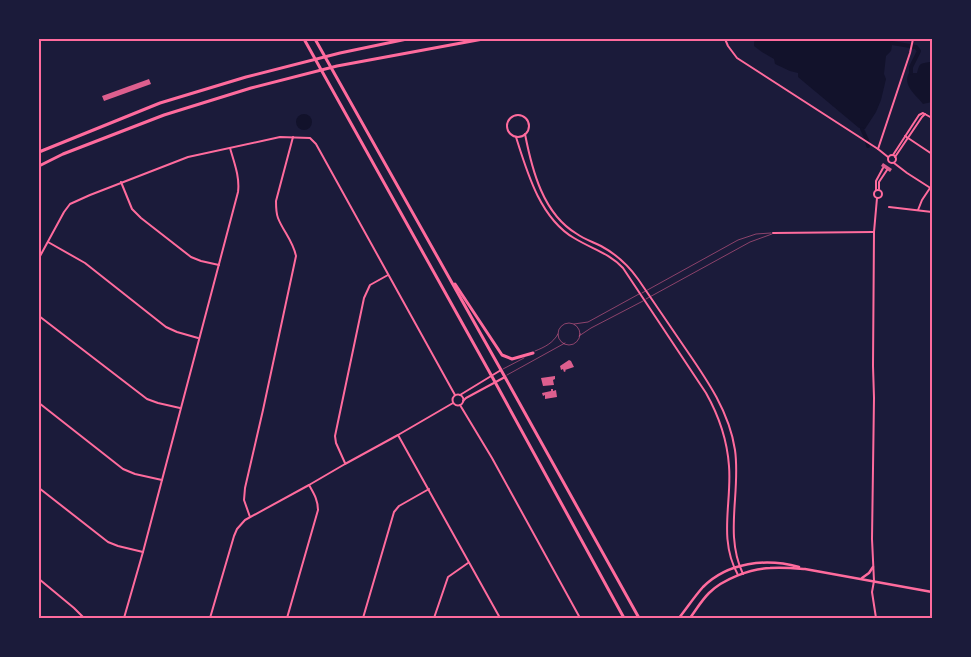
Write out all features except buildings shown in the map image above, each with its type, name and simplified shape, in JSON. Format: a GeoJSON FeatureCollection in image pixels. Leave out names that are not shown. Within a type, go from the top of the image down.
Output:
{"type":"FeatureCollection","features":[{"type":"Feature","properties":{"kind":"main road"},"geometry":{"type":"LineString","coordinates":[[304,39],[492,376],[624,618]]}},
{"type":"Feature","properties":{"kind":"main road"},"geometry":{"type":"LineString","coordinates":[[315,39],[639,618]]}},
{"type":"Feature","properties":{"kind":"main road"},"geometry":{"type":"LineString","coordinates":[[39,152],[160,103],[246,77],[331,55],[407,39]]}},
{"type":"Feature","properties":{"kind":"main road"},"geometry":{"type":"LineString","coordinates":[[39,166],[63,154],[164,115],[251,88],[337,66],[483,39]]}},
{"type":"Feature","properties":{"kind":"main road"},"geometry":{"type":"LineString","coordinates":[[437,256],[502,355],[512,359],[533,353]]}},
{"type":"Feature","properties":{"kind":"main road"},"geometry":{"type":"LineString","coordinates":[[679,618],[708,582],[739,566],[756,563],[777,562],[805,569],[932,592]]}},
{"type":"Feature","properties":{"kind":"main road"},"geometry":{"type":"LineString","coordinates":[[860,579],[869,574],[873,567]]}},
{"type":"Feature","properties":{"kind":"main road"},"geometry":{"type":"LineString","coordinates":[[690,618],[699,603],[708,594],[738,575],[767,568],[805,569]]}},
{"type":"Feature","properties":{"kind":"street"},"geometry":{"type":"LineString","coordinates":[[725,39],[737,58],[878,148],[888,157],[886,164]]}},
{"type":"Feature","properties":{"kind":"street"},"geometry":{"type":"LineString","coordinates":[[878,148],[913,40]]}},
{"type":"Feature","properties":{"kind":"street"},"geometry":{"type":"LineString","coordinates":[[889,167],[896,160],[894,156],[919,115],[921,113],[932,118]]}},
{"type":"Feature","properties":{"kind":"street"},"geometry":{"type":"LineString","coordinates":[[888,157],[894,156],[925,114]]}},
{"type":"Feature","properties":{"kind":"street"},"geometry":{"type":"LineString","coordinates":[[738,575],[734,568],[727,540],[726,513],[729,467],[721,424],[716,412],[706,393],[624,268],[607,254],[564,231],[549,214],[532,185],[516,137],[509,132],[507,126],[509,119],[516,116],[523,117],[527,122],[528,129],[525,134],[529,156],[538,185],[561,221],[576,234],[603,247],[630,268],[713,392],[724,413],[735,450],[733,540],[739,566],[743,574]]}},
{"type":"Feature","properties":{"kind":"street"},"geometry":{"type":"LineString","coordinates":[[516,137],[525,134]]}},
{"type":"Feature","properties":{"kind":"street"},"geometry":{"type":"LineString","coordinates":[[905,136],[932,154]]}},
{"type":"Feature","properties":{"kind":"street"},"geometry":{"type":"LineString","coordinates":[[39,258],[70,204],[90,195],[188,157],[280,137],[310,138],[316,144],[455,396]]}},
{"type":"Feature","properties":{"kind":"street"},"geometry":{"type":"LineString","coordinates":[[250,517],[244,500],[245,488],[296,256],[293,244],[278,218],[276,208],[293,137]]}},
{"type":"Feature","properties":{"kind":"street"},"geometry":{"type":"LineString","coordinates":[[124,618],[200,338],[238,187],[230,148]]}},
{"type":"Feature","properties":{"kind":"street"},"geometry":{"type":"LineString","coordinates":[[888,162],[893,163],[931,188],[922,200],[918,210]]}},
{"type":"Feature","properties":{"kind":"street"},"geometry":{"type":"LineString","coordinates":[[877,198],[880,197],[882,191],[878,190],[876,181],[883,168]]}},
{"type":"Feature","properties":{"kind":"street"},"geometry":{"type":"LineString","coordinates":[[876,618],[872,592],[874,581],[874,232],[877,198],[874,194],[878,190],[879,182],[887,170]]}},
{"type":"Feature","properties":{"kind":"street"},"geometry":{"type":"LineString","coordinates":[[121,182],[132,209],[141,218],[191,257],[219,265]]}},
{"type":"Feature","properties":{"kind":"street"},"geometry":{"type":"LineString","coordinates":[[889,207],[932,212]]}},
{"type":"Feature","properties":{"kind":"street"},"geometry":{"type":"LineString","coordinates":[[773,233],[874,232]]}},
{"type":"Feature","properties":{"kind":"street"},"geometry":{"type":"LineString","coordinates":[[48,242],[85,263],[166,327],[200,338]]}},
{"type":"Feature","properties":{"kind":"street"},"geometry":{"type":"LineString","coordinates":[[345,464],[335,436],[361,312],[368,288],[388,275]]}},
{"type":"Feature","properties":{"kind":"street"},"geometry":{"type":"LineString","coordinates":[[39,316],[147,399],[180,408]]}},
{"type":"Feature","properties":{"kind":"street"},"geometry":{"type":"LineString","coordinates":[[455,396],[460,395],[501,370]]}},
{"type":"Feature","properties":{"kind":"street"},"geometry":{"type":"LineString","coordinates":[[460,405],[466,398],[504,377]]}},
{"type":"Feature","properties":{"kind":"street"},"geometry":{"type":"LineString","coordinates":[[460,395],[463,397],[463,401]]}},
{"type":"Feature","properties":{"kind":"street"},"geometry":{"type":"LineString","coordinates":[[453,403],[452,400],[455,396]]}},
{"type":"Feature","properties":{"kind":"street"},"geometry":{"type":"LineString","coordinates":[[39,403],[123,469],[135,474],[162,480]]}},
{"type":"Feature","properties":{"kind":"street"},"geometry":{"type":"LineString","coordinates":[[210,618],[234,536],[241,524],[250,517],[453,403]]}},
{"type":"Feature","properties":{"kind":"street"},"geometry":{"type":"LineString","coordinates":[[453,403],[460,405],[492,458],[580,618]]}},
{"type":"Feature","properties":{"kind":"street"},"geometry":{"type":"LineString","coordinates":[[398,435],[500,618]]}},
{"type":"Feature","properties":{"kind":"street"},"geometry":{"type":"LineString","coordinates":[[287,618],[318,510],[318,504],[309,485]]}},
{"type":"Feature","properties":{"kind":"street"},"geometry":{"type":"LineString","coordinates":[[39,488],[108,542],[143,552]]}},
{"type":"Feature","properties":{"kind":"street"},"geometry":{"type":"LineString","coordinates":[[363,618],[394,512],[400,506],[429,489]]}},
{"type":"Feature","properties":{"kind":"street"},"geometry":{"type":"LineString","coordinates":[[434,618],[448,577],[468,563]]}},
{"type":"Feature","properties":{"kind":"street"},"geometry":{"type":"LineString","coordinates":[[39,579],[84,618]]}},
{"type":"Feature","properties":{"kind":"lane"},"geometry":{"type":"LineString","coordinates":[[501,370],[552,342],[564,324],[588,322],[738,240],[756,234],[773,233]]}},
{"type":"Feature","properties":{"kind":"lane"},"geometry":{"type":"LineString","coordinates":[[558,334],[565,343],[574,343],[579,336],[591,328],[750,242],[773,233]]}},
{"type":"Feature","properties":{"kind":"lane"},"geometry":{"type":"LineString","coordinates":[[574,324],[579,330],[579,336]]}},
{"type":"Feature","properties":{"kind":"lane"},"geometry":{"type":"LineString","coordinates":[[504,377],[565,343]]}},
{"type":"Feature","properties":{"kind":"shaded area"},"geometry":{"type":"Polygon","coordinates":[[[755,39],[893,39],[891,51],[886,56],[884,74],[886,79],[881,100],[865,129],[859,128],[798,77],[798,73],[775,64],[774,59],[754,46],[755,39]]]}},
{"type":"Feature","properties":{"kind":"shaded area"},"geometry":{"type":"Polygon","coordinates":[[[932,59],[932,102],[923,104],[911,90],[907,77],[909,73],[917,73],[921,64],[930,62],[932,59]]]}},
{"type":"Feature","properties":{"kind":"shaded area"},"geometry":{"type":"Polygon","coordinates":[[[301,114],[307,114],[312,119],[310,128],[301,130],[296,125],[296,119],[301,114]]]}},
{"type":"Feature","properties":{"kind":"waterway"},"geometry":{"type":"LineString","coordinates":[[892,43],[916,47],[919,51],[911,67],[911,73]]}},
{"type":"Feature","properties":{"kind":"waterway"},"geometry":{"type":"LineString","coordinates":[[862,129],[868,146]]}}]}
